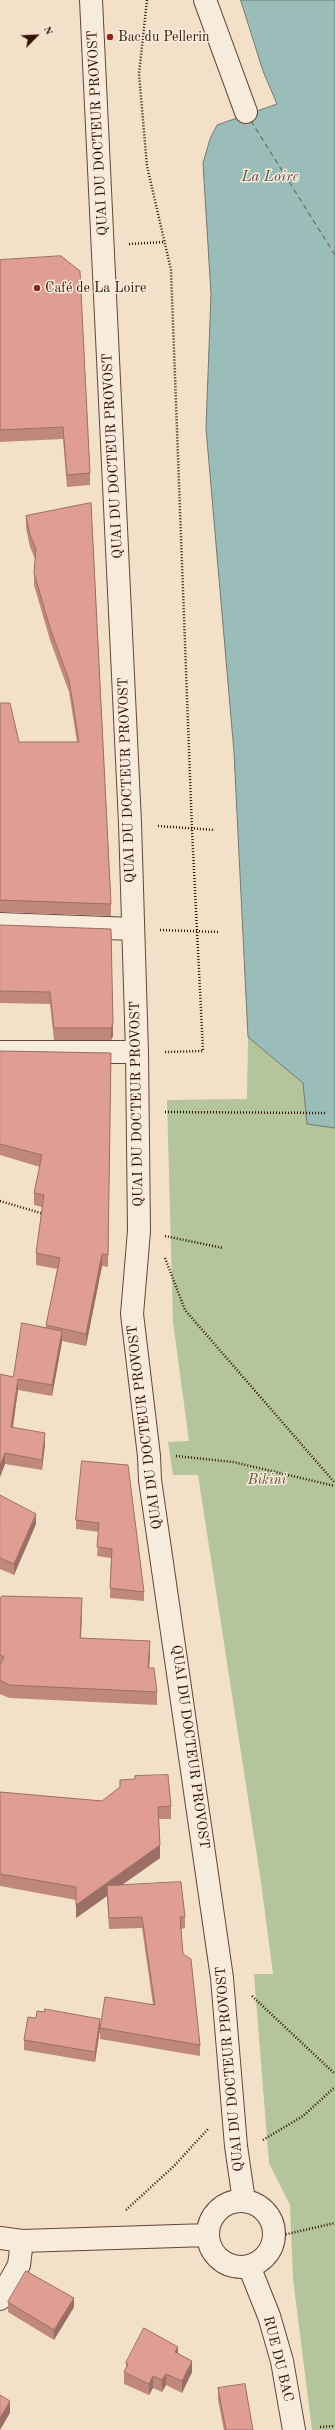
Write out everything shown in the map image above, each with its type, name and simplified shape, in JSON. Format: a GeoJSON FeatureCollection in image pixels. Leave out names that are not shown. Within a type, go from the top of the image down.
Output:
{"type":"FeatureCollection","features":[{"type":"Feature","properties":{"kind":"street","name":"QUAI DU DOCTEUR PROVOST"},"geometry":{"type":"LineString","coordinates":[[91,0],[104,246],[133,929],[147,1052],[139,1231],[132,1314],[149,1456],[150,1480],[222,1978],[236,2146],[244,2201]]}},
{"type":"Feature","properties":{"kind":"street"},"geometry":{"type":"LineString","coordinates":[[205,0],[246,112]]}},
{"type":"Feature","properties":{"kind":"street"},"geometry":{"type":"LineString","coordinates":[[0,924],[133,929]]}},
{"type":"Feature","properties":{"kind":"street"},"geometry":{"type":"LineString","coordinates":[[0,1052],[147,1052]]}},
{"type":"Feature","properties":{"kind":"street"},"geometry":{"type":"LineString","coordinates":[[244,2201],[263,2209],[274,2226],[274,2237],[267,2256],[258,2263],[240,2267],[221,2261],[214,2253],[208,2235],[209,2224],[222,2206],[233,2202],[244,2201]]}},
{"type":"Feature","properties":{"kind":"street"},"geometry":{"type":"LineString","coordinates":[[0,2238],[22,2241],[208,2235]]}},
{"type":"Feature","properties":{"kind":"street"},"geometry":{"type":"LineString","coordinates":[[0,2299],[19,2264],[22,2241]]}},
{"type":"Feature","properties":{"kind":"street","name":"RUE DU BAC"},"geometry":{"type":"LineString","coordinates":[[249,2266],[269,2316],[276,2342],[294,2430]]}},
{"type":"Feature","properties":{"kind":"path"},"geometry":{"type":"LineString","coordinates":[[146,0],[139,74],[147,166],[171,270],[203,1051],[147,1052]]}},
{"type":"Feature","properties":{"kind":"path"},"geometry":{"type":"LineString","coordinates":[[104,246],[164,242]]}},
{"type":"Feature","properties":{"kind":"path"},"geometry":{"type":"LineString","coordinates":[[133,929],[219,932]]}},
{"type":"Feature","properties":{"kind":"path"},"geometry":{"type":"LineString","coordinates":[[157,1112],[325,1113]]}},
{"type":"Feature","properties":{"kind":"path"},"geometry":{"type":"LineString","coordinates":[[164,1255],[185,1310],[335,1483]]}},
{"type":"Feature","properties":{"kind":"path"},"geometry":{"type":"LineString","coordinates":[[149,1456],[233,1462],[335,1486]]}},
{"type":"Feature","properties":{"kind":"path"},"geometry":{"type":"LineString","coordinates":[[222,1978],[250,1994],[335,2074]]}},
{"type":"Feature","properties":{"kind":"path"},"geometry":{"type":"LineString","coordinates":[[236,2146],[256,2144],[281,2131],[303,2116],[335,2087]]}},
{"type":"Feature","properties":{"kind":"path"},"geometry":{"type":"LineString","coordinates":[[125,2211],[174,2166],[232,2102]]}},
{"type":"Feature","properties":{"kind":"path"},"geometry":{"type":"LineString","coordinates":[[274,2237],[335,2223]]}},
{"type":"Feature","properties":{"kind":"green space","name":"Bikini"},"geometry":{"type":"Polygon","coordinates":[[[248,1037],[303,1083],[307,1124],[335,1128],[335,2430],[312,2430],[293,2279],[290,2205],[269,2163],[254,1974],[273,1974],[261,1882],[198,1475],[173,1475],[168,1442],[189,1441],[173,1322],[167,1100],[247,1099],[248,1037]]]}},
{"type":"Feature","properties":{"kind":"water","name":"La Loire"},"geometry":{"type":"Polygon","coordinates":[[[241,0],[335,0],[335,1128],[307,1124],[303,1083],[248,1037],[234,752],[206,428],[211,294],[203,163],[210,139],[217,125],[277,104],[263,71],[241,0]]]}},
{"type":"Feature","properties":{"kind":"building"},"geometry":{"type":"Polygon","coordinates":[[[61,256],[80,271],[90,473],[67,475],[63,427],[0,430],[0,260],[61,256]]]}},
{"type":"Feature","properties":{"kind":"building"},"geometry":{"type":"Polygon","coordinates":[[[91,503],[111,904],[0,900],[0,703],[10,703],[19,742],[79,742],[69,680],[50,628],[34,573],[36,549],[30,535],[26,516],[91,503]]]}},
{"type":"Feature","properties":{"kind":"building"},"geometry":{"type":"Polygon","coordinates":[[[0,925],[111,929],[113,1024],[111,1028],[54,1028],[50,992],[0,991],[0,925]]]}},
{"type":"Feature","properties":{"kind":"building"},"geometry":{"type":"Polygon","coordinates":[[[0,1051],[111,1053],[108,1255],[102,1254],[86,1334],[46,1325],[60,1258],[36,1253],[44,1195],[34,1193],[42,1155],[0,1144],[0,1051]]]}},
{"type":"Feature","properties":{"kind":"building"},"geometry":{"type":"Polygon","coordinates":[[[22,1323],[62,1331],[52,1385],[18,1379],[11,1427],[45,1433],[42,1460],[5,1453],[0,1466],[0,1374],[13,1377],[22,1323]]]}},
{"type":"Feature","properties":{"kind":"building"},"geometry":{"type":"Polygon","coordinates":[[[82,1461],[128,1465],[144,1592],[110,1588],[112,1549],[97,1547],[99,1523],[76,1520],[82,1461]]]}},
{"type":"Feature","properties":{"kind":"building"},"geometry":{"type":"Polygon","coordinates":[[[0,1495],[36,1514],[14,1564],[0,1558],[0,1495]]]}},
{"type":"Feature","properties":{"kind":"building"},"geometry":{"type":"Polygon","coordinates":[[[2,1596],[82,1598],[80,1638],[150,1641],[148,1668],[154,1668],[157,1692],[9,1685],[0,1680],[0,1665],[4,1657],[0,1655],[0,1600],[2,1596]]]}},
{"type":"Feature","properties":{"kind":"building"},"geometry":{"type":"Polygon","coordinates":[[[168,1775],[171,1806],[158,1807],[160,1845],[76,1905],[76,1887],[0,1874],[0,1792],[102,1801],[120,1787],[120,1780],[135,1779],[135,1776],[168,1775]]]}},
{"type":"Feature","properties":{"kind":"building"},"geometry":{"type":"Polygon","coordinates":[[[181,1882],[185,1917],[180,1917],[183,1954],[191,1959],[200,2045],[100,2028],[105,1997],[155,2005],[142,1917],[109,1918],[107,1886],[181,1882]]]}},
{"type":"Feature","properties":{"kind":"building"},"geometry":{"type":"Polygon","coordinates":[[[45,2009],[100,2019],[95,2052],[24,2040],[28,2017],[36,2018],[37,2011],[44,2012],[45,2009]]]}},
{"type":"Feature","properties":{"kind":"building"},"geometry":{"type":"Polygon","coordinates":[[[26,2271],[74,2298],[54,2330],[8,2302],[26,2271]]]}},
{"type":"Feature","properties":{"kind":"building"},"geometry":{"type":"Polygon","coordinates":[[[144,2328],[178,2347],[175,2352],[192,2361],[182,2381],[166,2374],[162,2380],[153,2376],[149,2384],[124,2372],[128,2364],[126,2363],[144,2328]]]}},
{"type":"Feature","properties":{"kind":"building"},"geometry":{"type":"Polygon","coordinates":[[[245,2384],[253,2430],[226,2430],[218,2388],[245,2384]]]}},
{"type":"Feature","properties":{"kind":"building"},"geometry":{"type":"Polygon","coordinates":[[[0,2395],[10,2401],[0,2418],[0,2395]]]}},
{"type":"Feature","properties":{"kind":"ferry route"},"geometry":{"type":"LineString","coordinates":[[251,121],[335,255]]}},
{"type":"Feature","properties":{"kind":"place","name":"Bac du Pellerin"},"geometry":{"type":"Point","coordinates":[110,37]}},
{"type":"Feature","properties":{"kind":"place","name":"Café de La Loire"},"geometry":{"type":"Point","coordinates":[37,288]}}]}
